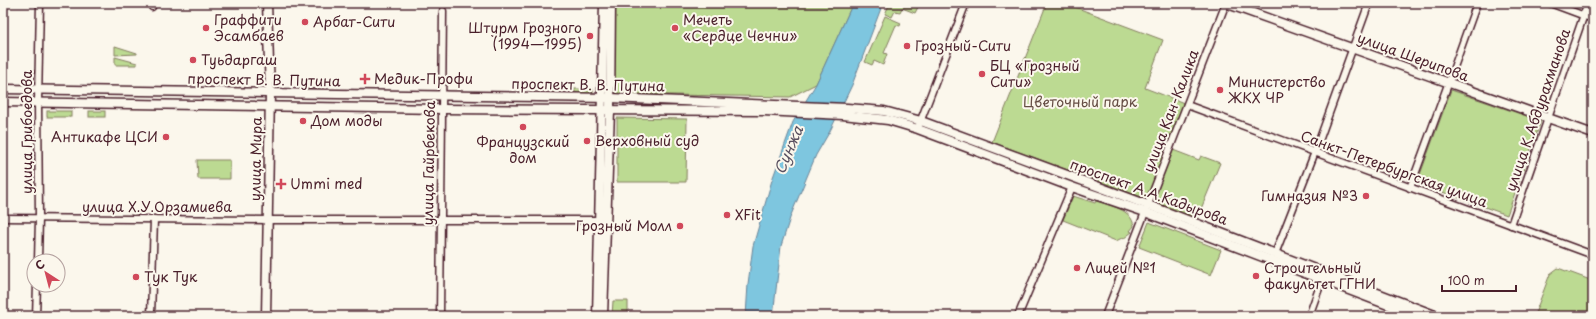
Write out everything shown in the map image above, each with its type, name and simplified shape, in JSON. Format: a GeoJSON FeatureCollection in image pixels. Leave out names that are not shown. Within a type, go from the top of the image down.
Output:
{"type":"FeatureCollection","features":[{"type":"Feature","properties":{"kind":"main road","name":"улица Мира"},"geometry":{"type":"LineString","coordinates":[[266,316],[270,106],[267,3]]}},
{"type":"Feature","properties":{"kind":"main road"},"geometry":{"type":"LineString","coordinates":[[603,316],[603,220],[606,110],[604,3]]}},
{"type":"Feature","properties":{"kind":"main road"},"geometry":{"type":"LineString","coordinates":[[606,98],[611,3]]}},
{"type":"Feature","properties":{"kind":"main road","name":"улица Шерипова"},"geometry":{"type":"LineString","coordinates":[[1226,3],[1352,49],[1447,86],[1593,134]]}},
{"type":"Feature","properties":{"kind":"main road","name":"проспект В. В. Путина"},"geometry":{"type":"LineString","coordinates":[[3,89],[606,98],[787,109]]}},
{"type":"Feature","properties":{"kind":"main road","name":"проспект В. В. Путина"},"geometry":{"type":"LineString","coordinates":[[3,102],[442,109],[787,109]]}},
{"type":"Feature","properties":{"kind":"main road","name":"проспект А.А.Кадырова"},"geometry":{"type":"LineString","coordinates":[[787,109],[884,111],[1072,187],[1147,208],[1322,280],[1417,316]]}},
{"type":"Feature","properties":{"kind":"main road","name":"проспект А.А.Кадырова"},"geometry":{"type":"LineString","coordinates":[[919,125],[1275,254],[1438,316]]}},
{"type":"Feature","properties":{"kind":"main road"},"geometry":{"type":"LineString","coordinates":[[597,316],[603,220]]}},
{"type":"Feature","properties":{"kind":"street","name":"улица Грибоедова"},"geometry":{"type":"LineString","coordinates":[[38,253],[38,90],[40,3]]}},
{"type":"Feature","properties":{"kind":"street"},"geometry":{"type":"LineString","coordinates":[[919,125],[966,3]]}},
{"type":"Feature","properties":{"kind":"street","name":"улица Кан-Калика"},"geometry":{"type":"LineString","coordinates":[[1105,316],[1226,3]]}},
{"type":"Feature","properties":{"kind":"street"},"geometry":{"type":"LineString","coordinates":[[1275,254],[1315,152],[1369,3]]}},
{"type":"Feature","properties":{"kind":"street"},"geometry":{"type":"LineString","coordinates":[[1410,188],[1477,3]]}},
{"type":"Feature","properties":{"kind":"street"},"geometry":{"type":"LineString","coordinates":[[1550,3],[1593,19]]}},
{"type":"Feature","properties":{"kind":"street","name":"улица К.Абдурахманова"},"geometry":{"type":"LineString","coordinates":[[1511,225],[1588,3]]}},
{"type":"Feature","properties":{"kind":"street","name":"улица Гайрбекова"},"geometry":{"type":"LineString","coordinates":[[440,316],[443,11]]}},
{"type":"Feature","properties":{"kind":"street","name":"Санкт-Петербургская улица"},"geometry":{"type":"LineString","coordinates":[[1187,105],[1593,255]]}},
{"type":"Feature","properties":{"kind":"street"},"geometry":{"type":"LineString","coordinates":[[1018,316],[1072,187]]}},
{"type":"Feature","properties":{"kind":"street","name":"улица Х.У.Орзамиева"},"geometry":{"type":"LineString","coordinates":[[3,218],[603,220]]}},
{"type":"Feature","properties":{"kind":"street"},"geometry":{"type":"LineString","coordinates":[[151,316],[154,219]]}},
{"type":"Feature","properties":{"kind":"street"},"geometry":{"type":"LineString","coordinates":[[1310,316],[1322,280]]}},
{"type":"Feature","properties":{"kind":"street"},"geometry":{"type":"LineString","coordinates":[[36,316],[37,293]]}},
{"type":"Feature","properties":{"kind":"green space"},"geometry":{"type":"Polygon","coordinates":[[[615,3],[853,3],[816,84],[790,97],[615,94],[613,87],[615,3]]]}},
{"type":"Feature","properties":{"kind":"green space"},"geometry":{"type":"Polygon","coordinates":[[[890,3],[909,3],[918,7],[915,13],[902,8],[900,12],[895,11],[892,17],[885,14],[890,3]]]}},
{"type":"Feature","properties":{"kind":"green space","name":"Цветочный парк"},"geometry":{"type":"Polygon","coordinates":[[[1047,3],[1064,3],[1163,40],[1145,88],[1184,103],[1147,199],[992,142],[1047,3]]]}},
{"type":"Feature","properties":{"kind":"green space"},"geometry":{"type":"Polygon","coordinates":[[[885,16],[901,23],[900,26],[896,25],[884,53],[887,54],[883,65],[874,61],[872,65],[865,62],[885,16]]]}},
{"type":"Feature","properties":{"kind":"green space"},"geometry":{"type":"Polygon","coordinates":[[[115,46],[137,53],[137,54],[115,55],[115,46]]]}},
{"type":"Feature","properties":{"kind":"green space"},"geometry":{"type":"Polygon","coordinates":[[[115,57],[137,63],[137,65],[115,65],[115,57]]]}},
{"type":"Feature","properties":{"kind":"green space"},"geometry":{"type":"Polygon","coordinates":[[[553,89],[593,89],[593,93],[576,93],[574,90],[559,90],[553,93],[553,89]]]}},
{"type":"Feature","properties":{"kind":"green space"},"geometry":{"type":"Polygon","coordinates":[[[1451,90],[1541,121],[1507,215],[1417,183],[1451,90]]]}},
{"type":"Feature","properties":{"kind":"green space"},"geometry":{"type":"Polygon","coordinates":[[[47,111],[71,111],[71,117],[47,117],[47,111]]]}},
{"type":"Feature","properties":{"kind":"green space"},"geometry":{"type":"Polygon","coordinates":[[[89,111],[105,111],[105,117],[89,117],[89,111]]]}},
{"type":"Feature","properties":{"kind":"green space"},"geometry":{"type":"Polygon","coordinates":[[[617,118],[687,119],[686,182],[617,182],[617,118]]]}},
{"type":"Feature","properties":{"kind":"green space"},"geometry":{"type":"Polygon","coordinates":[[[1173,150],[1199,160],[1201,156],[1220,163],[1196,221],[1152,204],[1173,150]]]}},
{"type":"Feature","properties":{"kind":"green space"},"geometry":{"type":"Polygon","coordinates":[[[197,160],[230,160],[230,179],[198,179],[197,160]]]}},
{"type":"Feature","properties":{"kind":"green space"},"geometry":{"type":"Polygon","coordinates":[[[1073,196],[1095,203],[1096,201],[1125,212],[1132,220],[1134,226],[1130,231],[1132,232],[1123,239],[1122,238],[1116,241],[1063,220],[1073,196]]]}},
{"type":"Feature","properties":{"kind":"green space"},"geometry":{"type":"Polygon","coordinates":[[[1149,222],[1221,250],[1211,275],[1139,247],[1149,222]]]}},
{"type":"Feature","properties":{"kind":"green space"},"geometry":{"type":"Polygon","coordinates":[[[1558,268],[1593,281],[1593,316],[1534,316],[1550,274],[1558,268]]]}},
{"type":"Feature","properties":{"kind":"green space"},"geometry":{"type":"Polygon","coordinates":[[[613,301],[628,301],[628,316],[612,316],[613,301]]]}},
{"type":"Feature","properties":{"kind":"water","name":"Сунжа"},"geometry":{"type":"Polygon","coordinates":[[[853,3],[883,3],[852,85],[830,131],[816,155],[791,215],[781,246],[773,316],[746,316],[753,246],[772,180],[793,122],[816,84],[853,3]]]}},
{"type":"Feature","properties":{"kind":"place","name":"Арбат-Сити"},"geometry":{"type":"Point","coordinates":[305,22]}},
{"type":"Feature","properties":{"kind":"place","name":"Граффити Эсамбаев"},"geometry":{"type":"Point","coordinates":[206,28]}},
{"type":"Feature","properties":{"kind":"place","name":"Мечеть «Сердце Чечни»"},"geometry":{"type":"Point","coordinates":[675,28]}},
{"type":"Feature","properties":{"kind":"place","name":"Штурм Грозного (1994—1995)"},"geometry":{"type":"Point","coordinates":[590,36]}},
{"type":"Feature","properties":{"kind":"place","name":"Грозный-Сити"},"geometry":{"type":"Point","coordinates":[907,46]}},
{"type":"Feature","properties":{"kind":"place","name":"Туьдаргаш"},"geometry":{"type":"Point","coordinates":[193,60]}},
{"type":"Feature","properties":{"kind":"place","name":"БЦ «Грозный Сити»"},"geometry":{"type":"Point","coordinates":[982,74]}},
{"type":"Feature","properties":{"kind":"place","name":"Медик-Профи"},"geometry":{"type":"Point","coordinates":[365,79]}},
{"type":"Feature","properties":{"kind":"place","name":"Министерство ЖКХ ЧР"},"geometry":{"type":"Point","coordinates":[1220,90]}},
{"type":"Feature","properties":{"kind":"place","name":"Дом моды"},"geometry":{"type":"Point","coordinates":[303,121]}},
{"type":"Feature","properties":{"kind":"place","name":"Французский дом"},"geometry":{"type":"Point","coordinates":[523,127]}},
{"type":"Feature","properties":{"kind":"place","name":"Антикафе ЦСИ"},"geometry":{"type":"Point","coordinates":[166,137]}},
{"type":"Feature","properties":{"kind":"place","name":"Верховный суд"},"geometry":{"type":"Point","coordinates":[587,141]}},
{"type":"Feature","properties":{"kind":"place","name":"Ummi med"},"geometry":{"type":"Point","coordinates":[281,184]}},
{"type":"Feature","properties":{"kind":"place","name":"Гимназия №3"},"geometry":{"type":"Point","coordinates":[1366,196]}},
{"type":"Feature","properties":{"kind":"place","name":"XFit"},"geometry":{"type":"Point","coordinates":[727,215]}},
{"type":"Feature","properties":{"kind":"place","name":"Грозный Молл"},"geometry":{"type":"Point","coordinates":[680,226]}},
{"type":"Feature","properties":{"kind":"place","name":"Лицей №1"},"geometry":{"type":"Point","coordinates":[1077,268]}},
{"type":"Feature","properties":{"kind":"place","name":"Строительный факультет ГГНИ"},"geometry":{"type":"Point","coordinates":[1256,276]}},
{"type":"Feature","properties":{"kind":"place","name":"Тук Тук"},"geometry":{"type":"Point","coordinates":[136,277]}}]}
